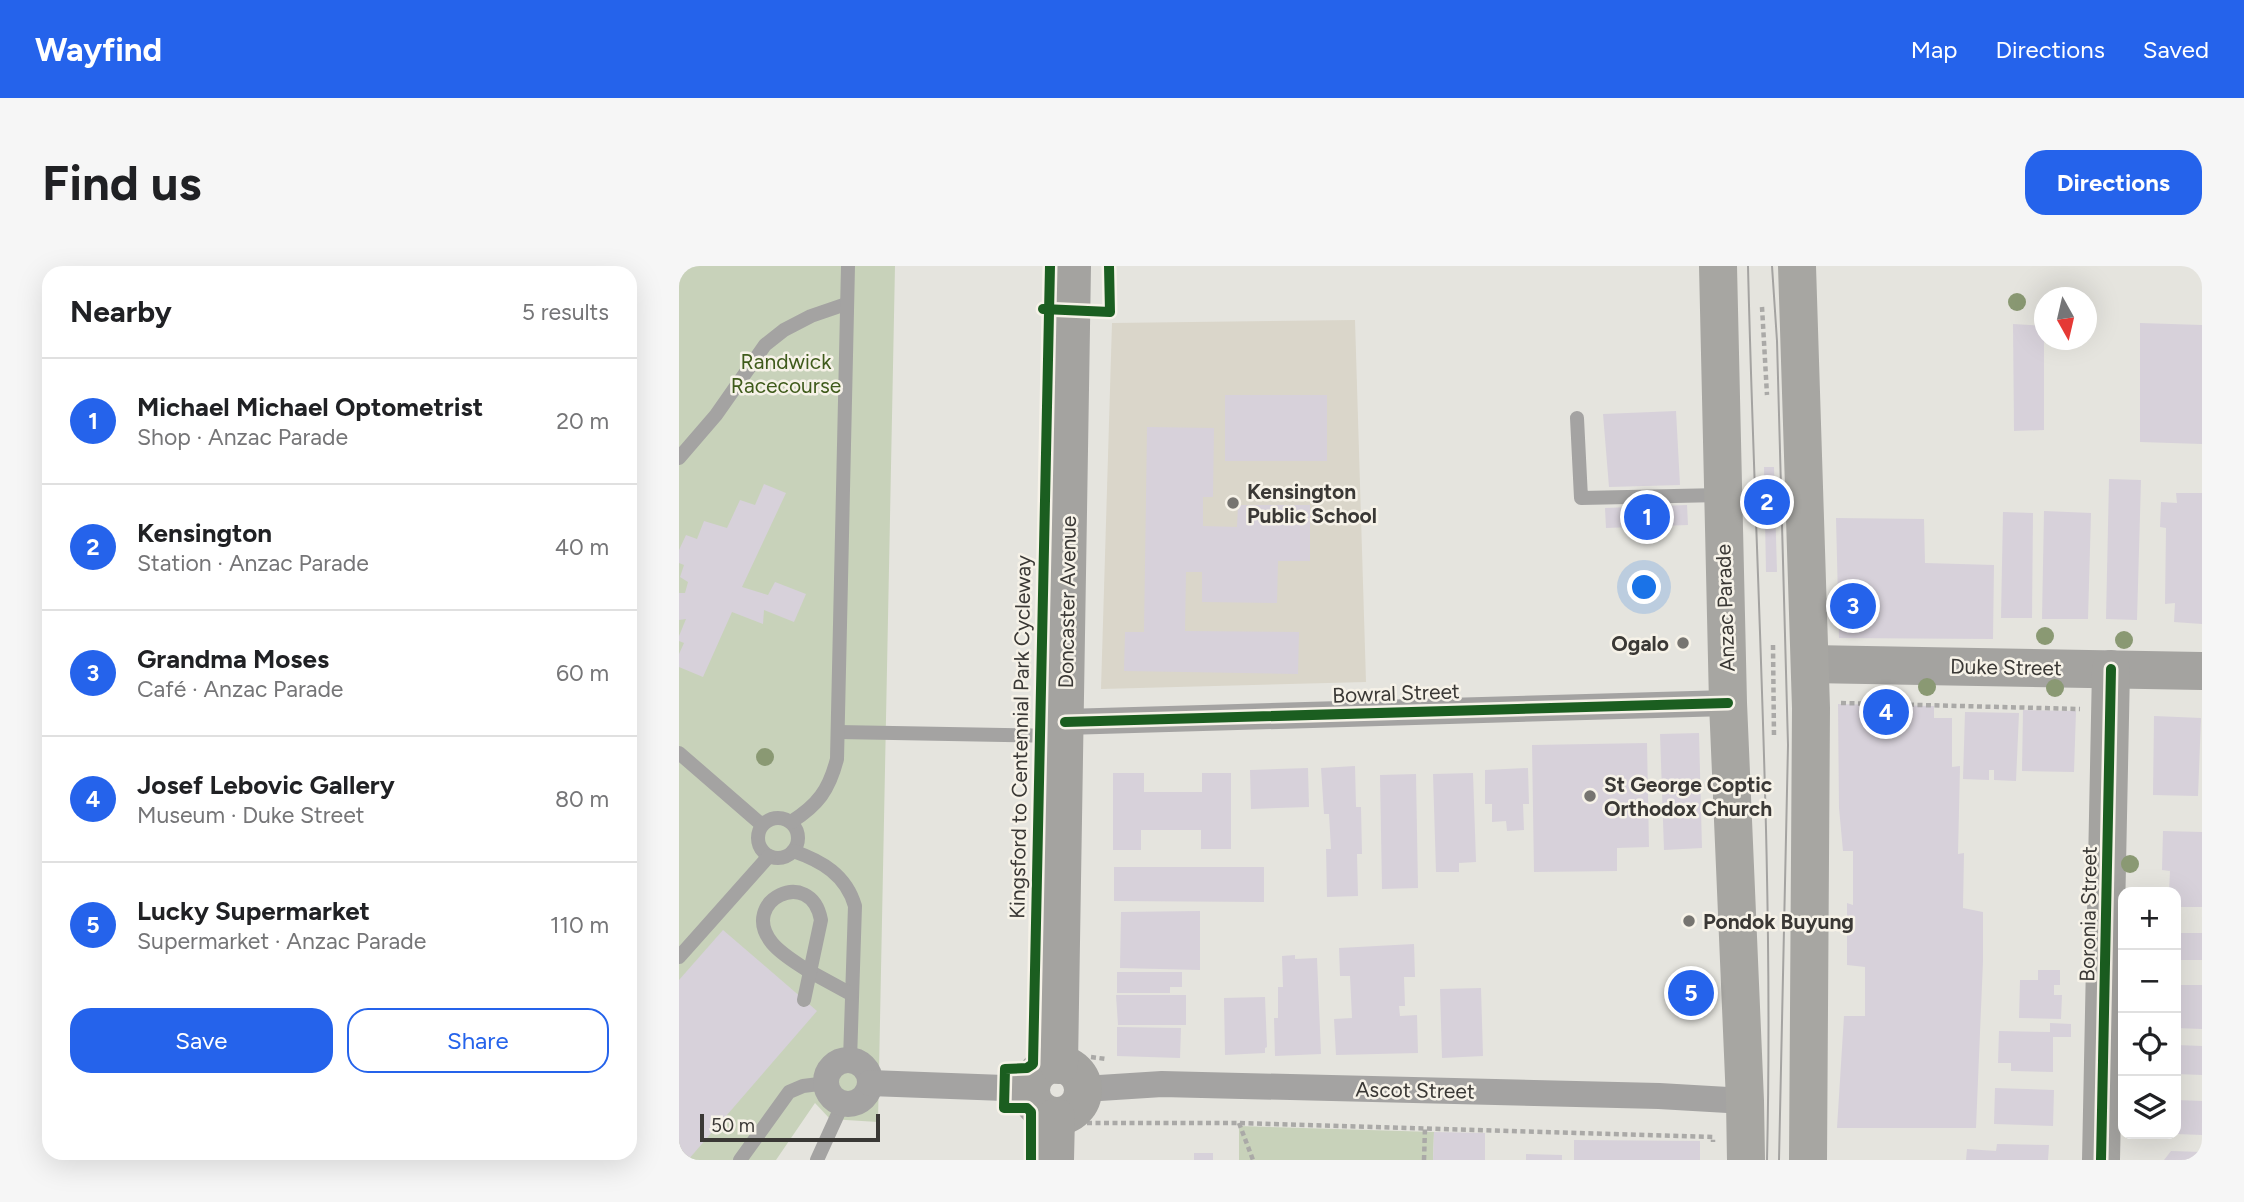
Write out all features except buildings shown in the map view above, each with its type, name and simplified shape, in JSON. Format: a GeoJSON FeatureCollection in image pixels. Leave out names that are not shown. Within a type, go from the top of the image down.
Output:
{"type":"FeatureCollection","features":[{"type":"Feature","properties":{"kind":"main road","name":"Anzac Parade"},"geometry":{"type":"LineString","coordinates":[[1718,266],[1728,702],[1745,1101],[1745,1160]]}},
{"type":"Feature","properties":{"kind":"main road"},"geometry":{"type":"LineString","coordinates":[[1797,266],[1810,664],[1808,1160]]}},
{"type":"Feature","properties":{"kind":"street","name":"Doncaster Avenue"},"geometry":{"type":"LineString","coordinates":[[1072,266],[1065,729],[1074,1070]]}},
{"type":"Feature","properties":{"kind":"street","name":"Duke Street"},"geometry":{"type":"LineString","coordinates":[[1810,664],[2202,671]]}},
{"type":"Feature","properties":{"kind":"street","name":"Boronia Street"},"geometry":{"type":"LineString","coordinates":[[2101,1160],[2111,669]]}},
{"type":"Feature","properties":{"kind":"street","name":"Bowral Street"},"geometry":{"type":"LineString","coordinates":[[1065,729],[1728,702]]}},
{"type":"Feature","properties":{"kind":"street"},"geometry":{"type":"LineString","coordinates":[[849,1060],[867,1070],[870,1083],[862,1099],[843,1103],[832,1096],[827,1083],[830,1069],[849,1060]]}},
{"type":"Feature","properties":{"kind":"street","name":"Ascot Street"},"geometry":{"type":"LineString","coordinates":[[870,1083],[1074,1070],[1162,1084],[1659,1096],[1745,1101]]}},
{"type":"Feature","properties":{"kind":"street"},"geometry":{"type":"LineString","coordinates":[[1055,1160],[1071,1126],[1073,1111],[1083,1098],[1074,1070]]}},
{"type":"Feature","properties":{"kind":"lane"},"geometry":{"type":"LineString","coordinates":[[791,822],[820,799],[831,781],[837,759],[848,266]]}},
{"type":"Feature","properties":{"kind":"lane"},"geometry":{"type":"LineString","coordinates":[[679,458],[716,415],[765,345],[793,325],[846,304]]}},
{"type":"Feature","properties":{"kind":"lane"},"geometry":{"type":"LineString","coordinates":[[1577,418],[1581,498],[1722,495]]}},
{"type":"Feature","properties":{"kind":"lane"},"geometry":{"type":"LineString","coordinates":[[838,732],[1065,729]]}},
{"type":"Feature","properties":{"kind":"lane"},"geometry":{"type":"LineString","coordinates":[[679,753],[762,824]]}},
{"type":"Feature","properties":{"kind":"lane"},"geometry":{"type":"LineString","coordinates":[[773,818],[791,822],[798,839],[793,851],[782,857],[769,856],[758,842],[757,836],[762,824],[773,818]]}},
{"type":"Feature","properties":{"kind":"lane"},"geometry":{"type":"LineString","coordinates":[[793,851],[815,859],[843,880],[851,892],[855,906],[849,1060]]}},
{"type":"Feature","properties":{"kind":"lane"},"geometry":{"type":"LineString","coordinates":[[679,957],[769,856]]}},
{"type":"Feature","properties":{"kind":"lane"},"geometry":{"type":"LineString","coordinates":[[804,1000],[821,920],[819,908],[812,898],[802,892],[787,892],[773,898],[762,917],[772,943],[807,970],[851,994]]}},
{"type":"Feature","properties":{"kind":"lane"},"geometry":{"type":"LineString","coordinates":[[740,1160],[789,1092],[803,1086],[827,1083]]}},
{"type":"Feature","properties":{"kind":"lane"},"geometry":{"type":"LineString","coordinates":[[817,1160],[843,1103]]}},
{"type":"Feature","properties":{"kind":"path"},"geometry":{"type":"LineString","coordinates":[[1762,307],[1766,395]]}},
{"type":"Feature","properties":{"kind":"path"},"geometry":{"type":"LineString","coordinates":[[1773,645],[1775,737]]}},
{"type":"Feature","properties":{"kind":"path"},"geometry":{"type":"LineString","coordinates":[[1834,703],[2070,707],[2092,710]]}},
{"type":"Feature","properties":{"kind":"path"},"geometry":{"type":"LineString","coordinates":[[1071,1126],[1087,1123],[1239,1123],[1713,1137]]}},
{"type":"Feature","properties":{"kind":"path"},"geometry":{"type":"LineString","coordinates":[[1239,1123],[1254,1160]]}},
{"type":"Feature","properties":{"kind":"path"},"geometry":{"type":"LineString","coordinates":[[1424,1160],[1425,1128]]}},
{"type":"Feature","properties":{"kind":"shaded area","name":"Kensington Public School"},"geometry":{"type":"Polygon","coordinates":[[[1355,320],[1366,682],[1101,689],[1112,323],[1355,320]]]}},
{"type":"Feature","properties":{"kind":"green space","name":"Randwick Racecourse"},"geometry":{"type":"Polygon","coordinates":[[[679,266],[895,266],[878,1122],[830,1119],[815,1103],[776,1160],[679,1160],[679,266]]]}},
{"type":"Feature","properties":{"kind":"green space"},"geometry":{"type":"Polygon","coordinates":[[[1239,1126],[1434,1132],[1433,1160],[1239,1160],[1239,1126]]]}},
{"type":"Feature","properties":{"kind":"tram line"},"geometry":{"type":"LineString","coordinates":[[1748,266],[1766,825],[1767,1160]]}},
{"type":"Feature","properties":{"kind":"tram line"},"geometry":{"type":"LineString","coordinates":[[1772,266],[1777,341],[1788,745],[1779,1160]]}},
{"type":"Feature","properties":{"kind":"cycle path","name":"Kingsford to Centennial Park Cycleway"},"geometry":{"type":"LineString","coordinates":[[1031,1160],[1031,1112],[1027,1108],[1004,1108],[1005,1069],[1027,1068],[1033,1064],[1050,266]]}},
{"type":"Feature","properties":{"kind":"cycle path"},"geometry":{"type":"LineString","coordinates":[[1043,309],[1110,312],[1109,266]]}},
{"type":"Feature","properties":{"kind":"cycle path"},"geometry":{"type":"LineString","coordinates":[[2101,1160],[2111,669]]}},
{"type":"Feature","properties":{"kind":"cycle path"},"geometry":{"type":"LineString","coordinates":[[1065,722],[1728,703]]}},
{"type":"Feature","properties":{"kind":"place","name":"Kensington"},"geometry":{"type":"Point","coordinates":[1767,502]}},
{"type":"Feature","properties":{"kind":"place","name":"Kensington Public School"},"geometry":{"type":"Point","coordinates":[1233,503]}},
{"type":"Feature","properties":{"kind":"place","name":"Michael Michael Optometrist"},"geometry":{"type":"Point","coordinates":[1647,517]}},
{"type":"Feature","properties":{"kind":"place","name":"Grandma Moses"},"geometry":{"type":"Point","coordinates":[1853,606]}},
{"type":"Feature","properties":{"kind":"place","name":"Ogalo"},"geometry":{"type":"Point","coordinates":[1683,643]}},
{"type":"Feature","properties":{"kind":"place","name":"Josef Lebovic Gallery"},"geometry":{"type":"Point","coordinates":[1886,712]}},
{"type":"Feature","properties":{"kind":"place","name":"St George Coptic Orthodox Church"},"geometry":{"type":"Point","coordinates":[1590,796]}},
{"type":"Feature","properties":{"kind":"place","name":"Pondok Buyung"},"geometry":{"type":"Point","coordinates":[1689,921]}},
{"type":"Feature","properties":{"kind":"place","name":"Lucky Supermarket"},"geometry":{"type":"Point","coordinates":[1691,993]}}]}
